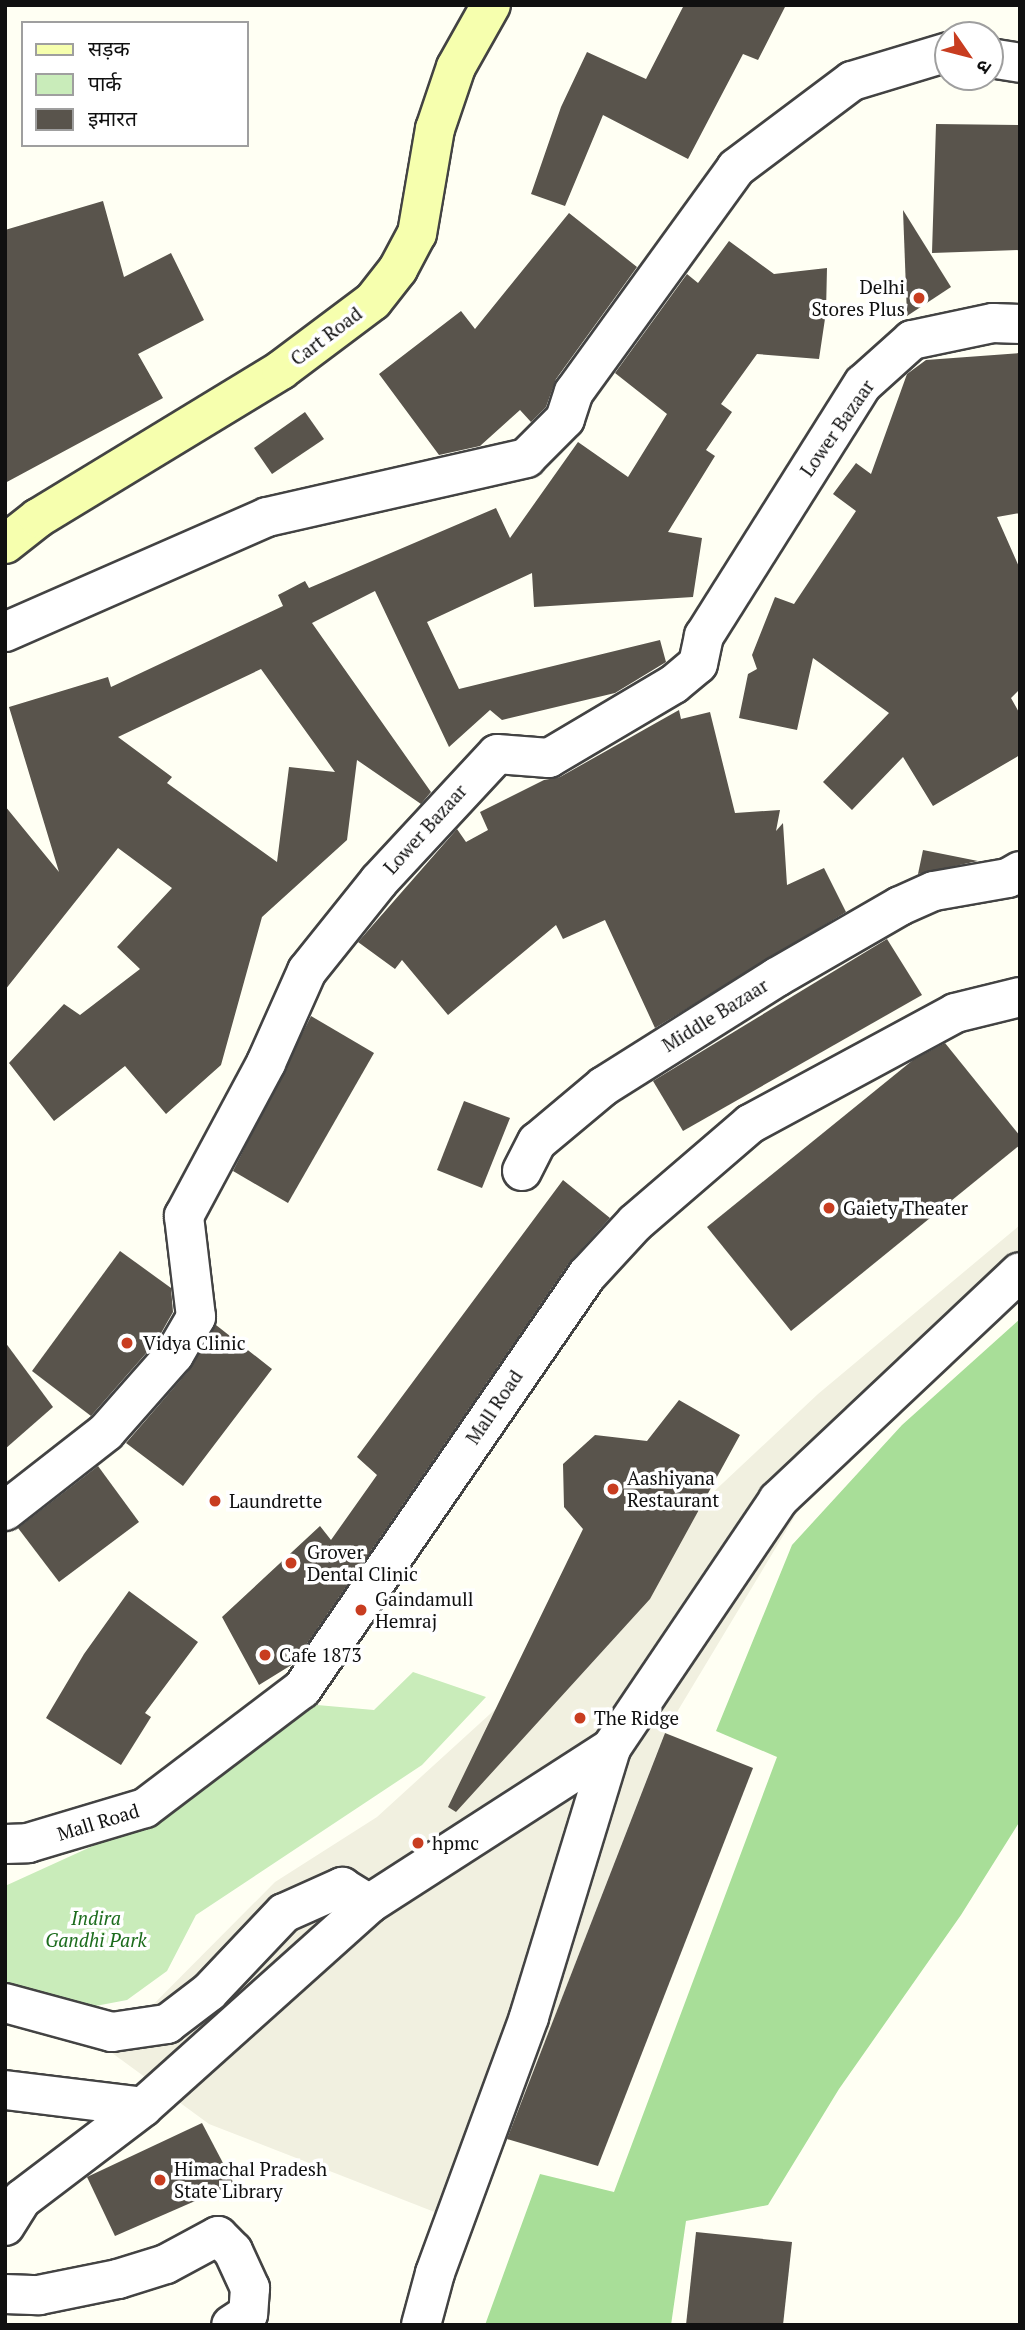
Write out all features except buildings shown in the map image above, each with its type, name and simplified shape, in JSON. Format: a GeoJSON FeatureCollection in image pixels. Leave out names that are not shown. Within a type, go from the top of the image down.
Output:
{"type":"FeatureCollection","features":[{"type":"Feature","properties":{"kind":"main road","name":"Cart Road"},"geometry":{"type":"LineString","coordinates":[[5,544],[38,518],[281,370],[373,301],[398,269],[417,233],[435,129],[456,67],[491,5]]}},
{"type":"Feature","properties":{"kind":"street"},"geometry":{"type":"LineString","coordinates":[[5,632],[267,517],[526,458],[565,419],[575,392],[736,168],[852,81],[934,56]]}},
{"type":"Feature","properties":{"kind":"street","name":"Lower Bazaar"},"geometry":{"type":"LineString","coordinates":[[5,1511],[106,1432],[174,1355],[196,1317],[184,1216],[266,1063],[307,971],[379,881],[497,754],[550,758],[674,684],[698,664],[704,636],[863,384],[912,340],[993,323],[1020,324]]}},
{"type":"Feature","properties":{"kind":"street","name":"Middle Bazaar"},"geometry":{"type":"LineString","coordinates":[[522,1171],[537,1142],[604,1086],[777,976],[934,891],[1008,878],[1020,871]]}},
{"type":"Feature","properties":{"kind":"street","name":"Mall Road"},"geometry":{"type":"LineString","coordinates":[[5,1844],[28,1843],[145,1808],[302,1689],[587,1275],[635,1223],[750,1124],[955,1013],[1020,997]]}},
{"type":"Feature","properties":{"kind":"street"},"geometry":{"type":"LineString","coordinates":[[421,2325],[435,2273],[529,2017],[611,1748],[778,1500],[1020,1272]]}},
{"type":"Feature","properties":{"kind":"street"},"geometry":{"type":"LineString","coordinates":[[5,2226],[22,2199],[143,2107],[369,1904],[611,1748]]}},
{"type":"Feature","properties":{"kind":"street"},"geometry":{"type":"LineString","coordinates":[[5,2003],[111,2032],[167,2024],[209,1992],[284,1913],[342,1887],[369,1904]]}},
{"type":"Feature","properties":{"kind":"street"},"geometry":{"type":"LineString","coordinates":[[5,2090],[143,2107]]}},
{"type":"Feature","properties":{"kind":"street"},"geometry":{"type":"LineString","coordinates":[[5,2294],[39,2295],[118,2279],[166,2264],[218,2236],[233,2251],[250,2288],[248,2314],[231,2325]]}},
{"type":"Feature","properties":{"kind":"green space"},"geometry":{"type":"Polygon","coordinates":[[[1020,1319],[1020,1821],[961,1915],[839,2089],[768,2205],[686,2221],[671,2325],[485,2325],[540,2174],[614,2192],[777,1757],[716,1731],[792,1545],[902,1425],[1020,1319]]]}},
{"type":"Feature","properties":{"kind":"green space","name":"Indira Gandhi Park"},"geometry":{"type":"Polygon","coordinates":[[[413,1672],[486,1697],[422,1765],[196,1915],[167,1971],[127,2000],[69,2011],[5,1989],[5,1886],[152,1819],[317,1705],[374,1710],[413,1672]]]}},
{"type":"Feature","properties":{"kind":"shaded area","name":"The Ridge"},"geometry":{"type":"Polygon","coordinates":[[[1020,1225],[1020,1300],[819,1476],[665,1732],[473,2227],[209,2124],[108,2050],[275,1882],[377,1817],[501,1704],[643,1558],[818,1394],[1020,1225]]]}},
{"type":"Feature","properties":{"kind":"place","name":"Delhi Stores Plus"},"geometry":{"type":"Point","coordinates":[919,298]}},
{"type":"Feature","properties":{"kind":"place","name":"Gaiety Theater"},"geometry":{"type":"Point","coordinates":[829,1208]}},
{"type":"Feature","properties":{"kind":"place","name":"Vidya Clinic"},"geometry":{"type":"Point","coordinates":[127,1343]}},
{"type":"Feature","properties":{"kind":"place","name":"Aashiyana Restaurant"},"geometry":{"type":"Point","coordinates":[613,1489]}},
{"type":"Feature","properties":{"kind":"place","name":"Laundrette"},"geometry":{"type":"Point","coordinates":[215,1501]}},
{"type":"Feature","properties":{"kind":"place","name":"Grover Dental Clinic"},"geometry":{"type":"Point","coordinates":[291,1563]}},
{"type":"Feature","properties":{"kind":"place","name":"Gaindamull Hemraj"},"geometry":{"type":"Point","coordinates":[361,1610]}},
{"type":"Feature","properties":{"kind":"place","name":"Cafe 1873"},"geometry":{"type":"Point","coordinates":[265,1655]}},
{"type":"Feature","properties":{"kind":"place","name":"The Ridge"},"geometry":{"type":"Point","coordinates":[580,1718]}},
{"type":"Feature","properties":{"kind":"place","name":"hpmc"},"geometry":{"type":"Point","coordinates":[418,1843]}},
{"type":"Feature","properties":{"kind":"place","name":"Himachal Pradesh State Library"},"geometry":{"type":"Point","coordinates":[160,2180]}}]}
